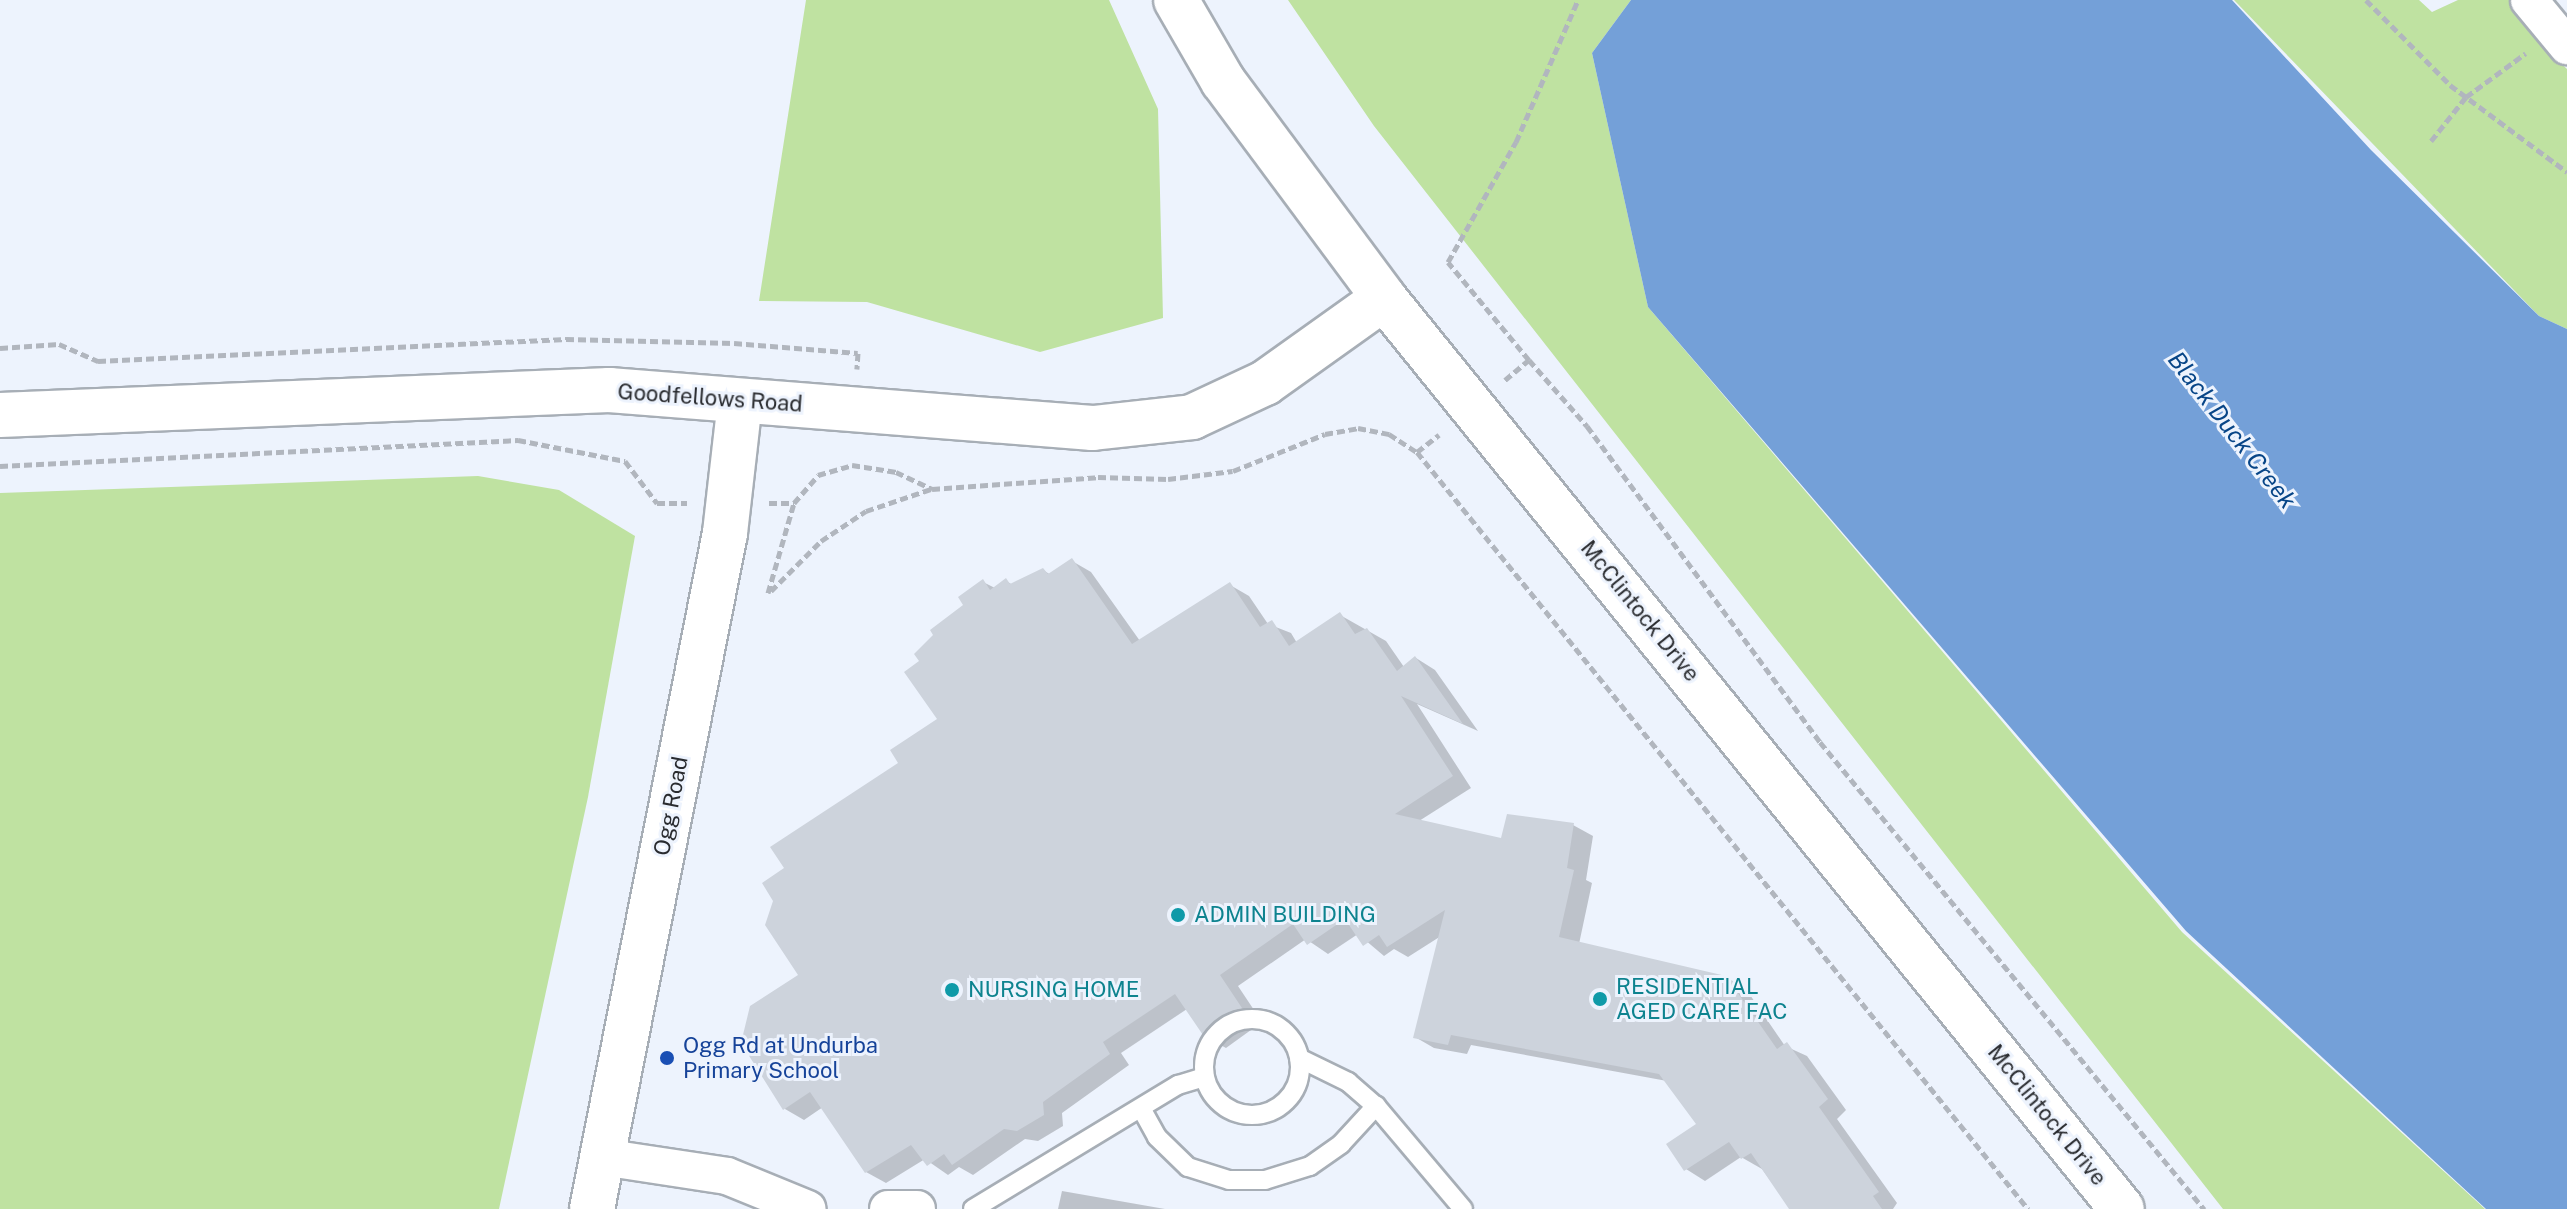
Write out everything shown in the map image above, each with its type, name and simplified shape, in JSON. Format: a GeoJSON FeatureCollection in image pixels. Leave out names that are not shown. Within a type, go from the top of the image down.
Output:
{"type":"FeatureCollection","features":[{"type":"Feature","properties":{"kind":"street","name":"McClintock Drive"},"geometry":{"type":"LineString","coordinates":[[1176,0],[1223,81],[1384,298],[1475,406],[2122,1209]]}},
{"type":"Feature","properties":{"kind":"street"},"geometry":{"type":"LineString","coordinates":[[2529,0],[2567,46]]}},
{"type":"Feature","properties":{"kind":"street","name":"Goodfellows Road"},"geometry":{"type":"LineString","coordinates":[[0,415],[609,390],[740,402],[857,406],[1093,428],[1192,417],[1265,383],[1384,298]]}},
{"type":"Feature","properties":{"kind":"street","name":"Ogg Road"},"geometry":{"type":"LineString","coordinates":[[592,1209],[729,503],[740,402]]}},
{"type":"Feature","properties":{"kind":"street"},"geometry":{"type":"LineString","coordinates":[[602,1157],[727,1176],[808,1209]]}},
{"type":"Feature","properties":{"kind":"street"},"geometry":{"type":"LineString","coordinates":[[888,1209],[917,1209]]}},
{"type":"Feature","properties":{"kind":"lane"},"geometry":{"type":"LineString","coordinates":[[1235,1021],[1268,1021],[1294,1042],[1299,1058],[1294,1090],[1277,1107],[1253,1116],[1223,1106],[1205,1077],[1205,1053],[1212,1039],[1235,1021]]}},
{"type":"Feature","properties":{"kind":"lane"},"geometry":{"type":"LineString","coordinates":[[1299,1058],[1348,1082],[1376,1106],[1463,1209]]}},
{"type":"Feature","properties":{"kind":"lane"},"geometry":{"type":"LineString","coordinates":[[973,1209],[1178,1085],[1205,1077]]}},
{"type":"Feature","properties":{"kind":"lane"},"geometry":{"type":"LineString","coordinates":[[1141,1108],[1157,1137],[1188,1167],[1229,1180],[1265,1180],[1310,1166],[1341,1144],[1376,1106]]}},
{"type":"Feature","properties":{"kind":"path"},"geometry":{"type":"LineString","coordinates":[[1578,0],[1516,142],[1448,262],[1587,426],[1820,742],[2204,1209]]}},
{"type":"Feature","properties":{"kind":"path"},"geometry":{"type":"LineString","coordinates":[[2366,0],[2466,97],[2567,172]]}},
{"type":"Feature","properties":{"kind":"path"},"geometry":{"type":"LineString","coordinates":[[2431,141],[2466,97],[2524,54]]}},
{"type":"Feature","properties":{"kind":"path"},"geometry":{"type":"LineString","coordinates":[[1417,452],[1529,360]]}},
{"type":"Feature","properties":{"kind":"path"},"geometry":{"type":"LineString","coordinates":[[932,489],[896,472],[852,465],[818,475],[794,503],[768,593],[821,541],[866,511],[932,489],[1233,471],[1325,434],[1358,428],[1389,434],[1417,452],[2028,1209]]}},
{"type":"Feature","properties":{"kind":"path"},"geometry":{"type":"LineString","coordinates":[[0,466],[518,440],[625,461],[657,503],[794,503]]}},
{"type":"Feature","properties":{"kind":"green space"},"geometry":{"type":"Polygon","coordinates":[[[806,0],[1109,0],[1158,109],[1163,318],[1040,352],[867,302],[759,301],[806,0]]]}},
{"type":"Feature","properties":{"kind":"green space"},"geometry":{"type":"Polygon","coordinates":[[[1288,0],[1631,0],[1592,53],[1648,307],[2182,932],[2485,1209],[2223,1209],[1374,126],[1288,0]]]}},
{"type":"Feature","properties":{"kind":"green space"},"geometry":{"type":"Polygon","coordinates":[[[2234,0],[2419,0],[2432,12],[2458,0],[2522,0],[2541,44],[2567,69],[2567,329],[2539,316],[2234,0]]]}},
{"type":"Feature","properties":{"kind":"green space"},"geometry":{"type":"Polygon","coordinates":[[[478,476],[559,490],[635,536],[588,797],[499,1209],[0,1209],[0,493],[478,476]]]}},
{"type":"Feature","properties":{"kind":"water","name":"Black Duck Creek"},"geometry":{"type":"Polygon","coordinates":[[[1631,0],[2232,0],[2371,150],[2539,316],[2567,329],[2567,1209],[2486,1209],[2186,931],[1648,307],[1592,53],[1631,0]]]}},
{"type":"Feature","properties":{"kind":"building"},"geometry":{"type":"Polygon","coordinates":[[[1072,558],[1132,644],[1230,582],[1260,627],[1272,620],[1289,646],[1340,612],[1355,634],[1367,628],[1397,671],[1415,656],[1463,724],[1401,696],[1453,776],[1395,814],[1501,838],[1507,814],[1574,823],[1567,868],[1574,870],[1559,937],[1726,976],[1777,1049],[1787,1042],[1828,1099],[1819,1107],[1879,1192],[1873,1196],[1882,1209],[1789,1209],[1751,1153],[1741,1159],[1729,1142],[1684,1171],[1666,1144],[1696,1124],[1659,1074],[1451,1035],[1448,1045],[1413,1038],[1445,910],[1387,947],[1379,935],[1363,946],[1345,919],[1307,945],[1293,924],[1220,975],[1244,1011],[1205,1038],[1175,994],[1103,1042],[1110,1054],[1043,1102],[1044,1115],[1017,1131],[1004,1129],[952,1165],[944,1154],[927,1166],[911,1145],[865,1173],[810,1092],[783,1110],[741,1043],[750,1006],[798,975],[765,925],[773,901],[762,883],[784,868],[770,847],[898,763],[890,750],[937,719],[904,672],[919,661],[914,654],[933,635],[930,630],[963,605],[958,597],[983,579],[990,590],[1006,578],[1010,584],[1043,568],[1048,574],[1072,558]]]}},
{"type":"Feature","properties":{"kind":"place","name":"ADMIN BUILDING"},"geometry":{"type":"Point","coordinates":[1178,915]}},
{"type":"Feature","properties":{"kind":"place","name":"NURSING HOME"},"geometry":{"type":"Point","coordinates":[952,990]}},
{"type":"Feature","properties":{"kind":"place","name":"RESIDENTIAL AGED CARE FAC"},"geometry":{"type":"Point","coordinates":[1600,999]}},
{"type":"Feature","properties":{"kind":"place","name":"Ogg Rd at Undurba Primary School"},"geometry":{"type":"Point","coordinates":[667,1058]}}]}
